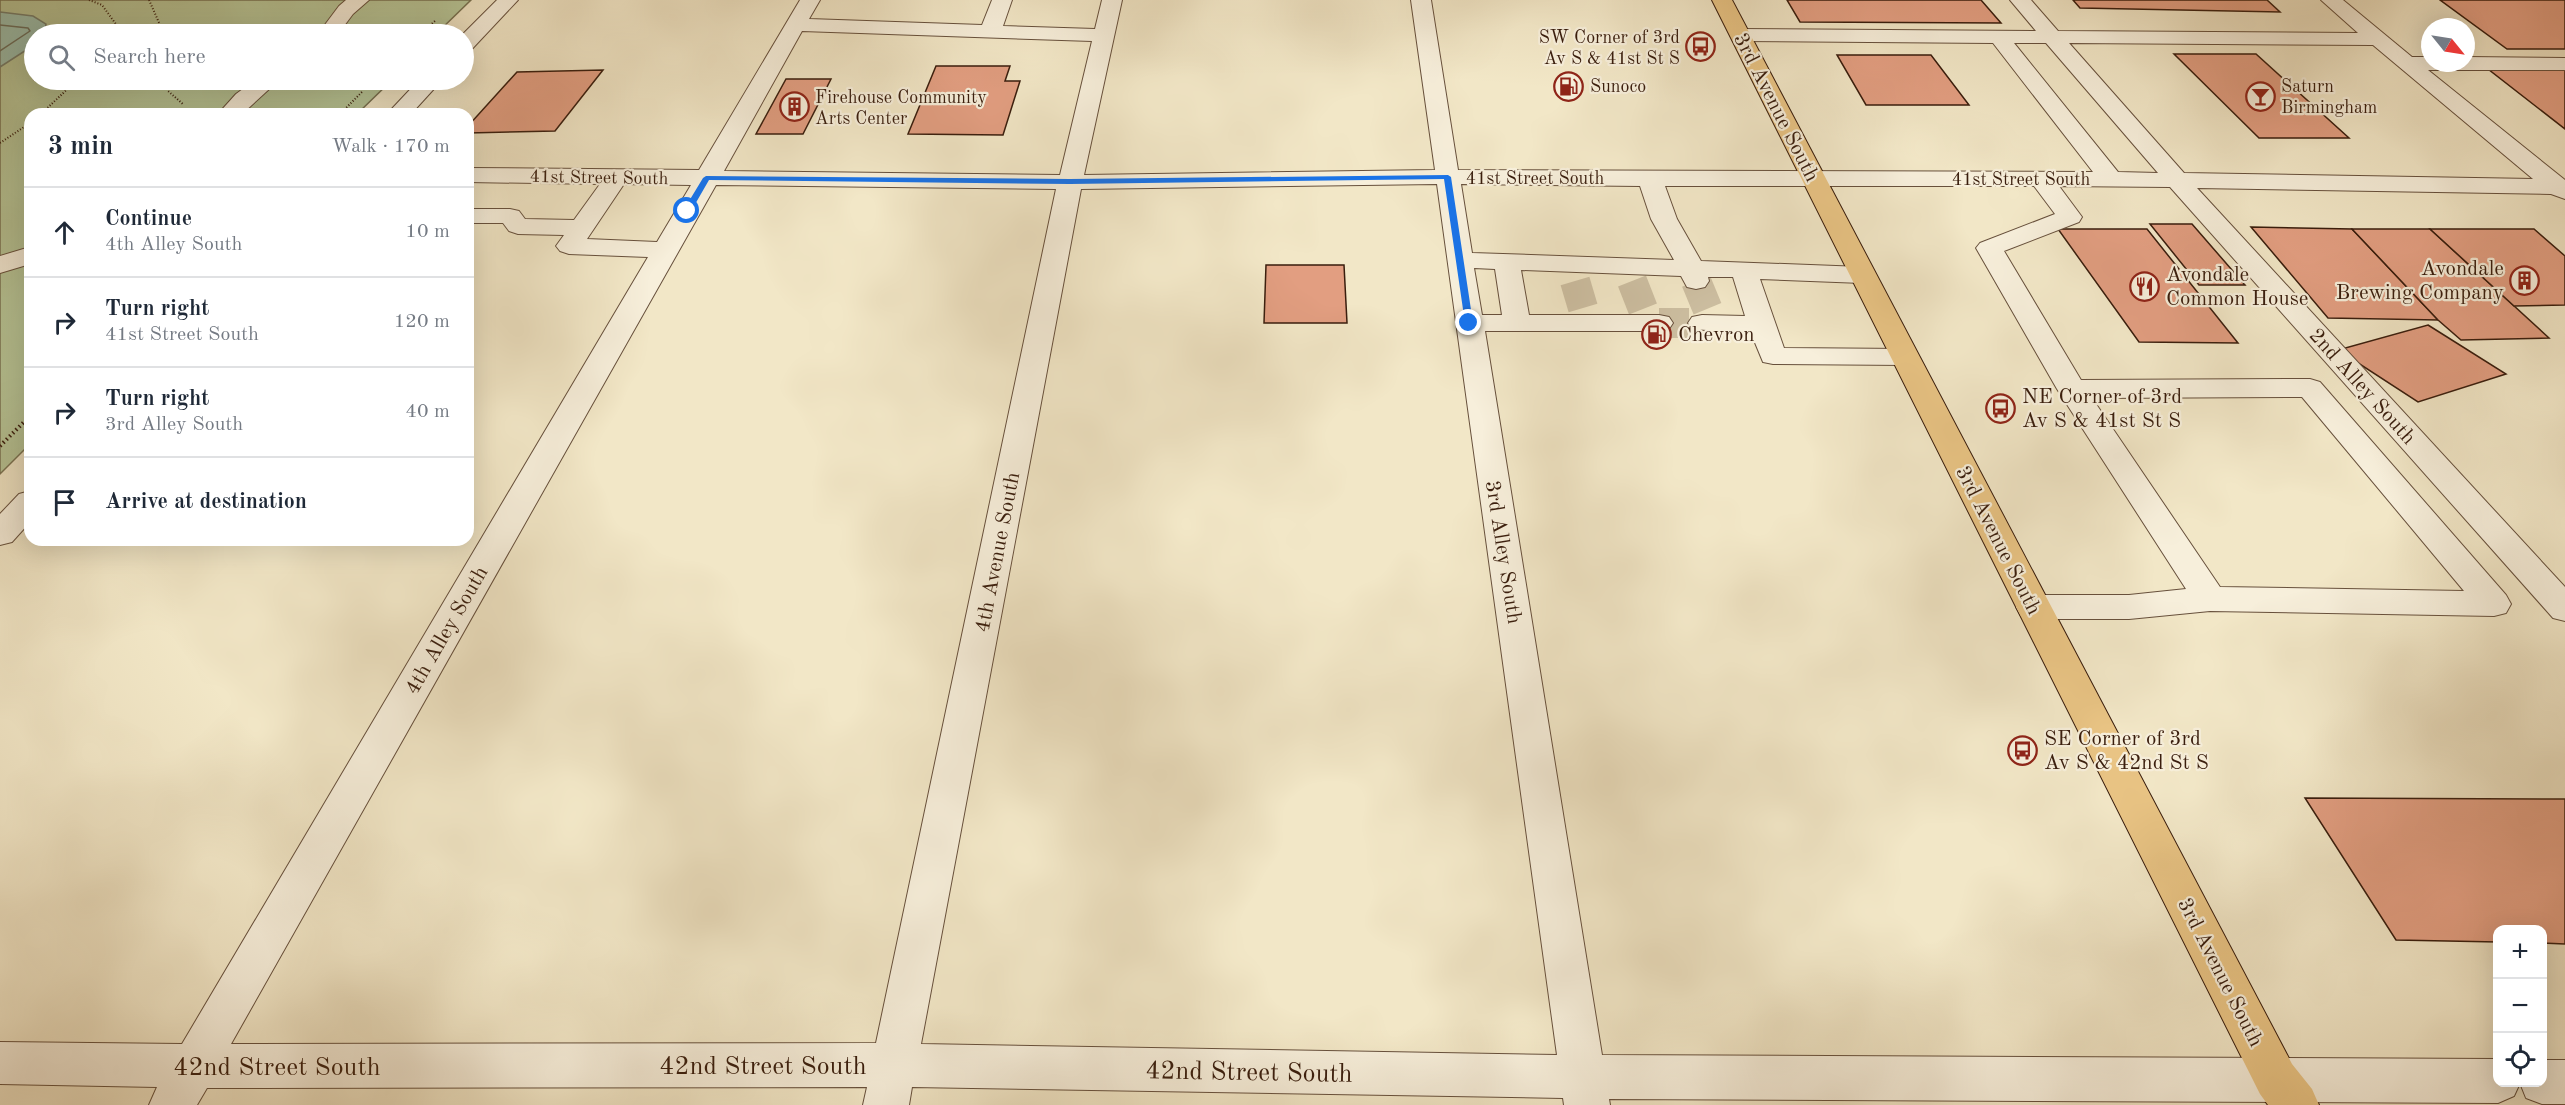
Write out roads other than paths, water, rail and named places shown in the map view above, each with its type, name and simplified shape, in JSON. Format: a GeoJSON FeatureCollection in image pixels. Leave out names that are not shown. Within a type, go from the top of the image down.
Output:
{"type":"FeatureCollection","features":[{"type":"Feature","properties":{"kind":"main road","name":"3rd Avenue South"},"geometry":{"type":"LineString","coordinates":[[1722,0],[2285,1096]]}},
{"type":"Feature","properties":{"kind":"street"},"geometry":{"type":"LineString","coordinates":[[336,24],[346,10],[359,0]]}},
{"type":"Feature","properties":{"kind":"street"},"geometry":{"type":"LineString","coordinates":[[474,36],[508,0]]}},
{"type":"Feature","properties":{"kind":"street"},"geometry":{"type":"LineString","coordinates":[[990,32],[1002,0]]}},
{"type":"Feature","properties":{"kind":"street","name":"4th Avenue South"},"geometry":{"type":"LineString","coordinates":[[891,1085],[1070,182],[1112,0]]}},
{"type":"Feature","properties":{"kind":"street","name":"3rd Alley South"},"geometry":{"type":"LineString","coordinates":[[1421,0],[1585,1091]]}},
{"type":"Feature","properties":{"kind":"street","name":"2nd Alley South"},"geometry":{"type":"LineString","coordinates":[[2020,0],[2175,179],[2565,609]]}},
{"type":"Feature","properties":{"kind":"street"},"geometry":{"type":"LineString","coordinates":[[2331,0],[2562,189]]}},
{"type":"Feature","properties":{"kind":"street"},"geometry":{"type":"LineString","coordinates":[[887,28],[896,9]]}},
{"type":"Feature","properties":{"kind":"street"},"geometry":{"type":"LineString","coordinates":[[803,13],[887,28],[1104,35]]}},
{"type":"Feature","properties":{"kind":"street","name":"4th Alley South"},"geometry":{"type":"LineString","coordinates":[[172,1105],[803,13]]}},
{"type":"Feature","properties":{"kind":"street"},"geometry":{"type":"LineString","coordinates":[[1740,35],[2379,39]]}},
{"type":"Feature","properties":{"kind":"street"},"geometry":{"type":"LineString","coordinates":[[1998,36],[2111,179]]}},
{"type":"Feature","properties":{"kind":"street"},"geometry":{"type":"LineString","coordinates":[[2408,63],[2565,64]]}},
{"type":"Feature","properties":{"kind":"street"},"geometry":{"type":"LineString","coordinates":[[235,108],[255,90]]}},
{"type":"Feature","properties":{"kind":"street"},"geometry":{"type":"LineString","coordinates":[[404,108],[421,90]]}},
{"type":"Feature","properties":{"kind":"street"},"geometry":{"type":"LineString","coordinates":[[617,177],[569,246],[665,250]]}},
{"type":"Feature","properties":{"kind":"street","name":"41st Street South"},"geometry":{"type":"LineString","coordinates":[[474,178],[617,177],[1070,182],[1448,177],[1814,180],[2175,179],[2562,189]]}},
{"type":"Feature","properties":{"kind":"street"},"geometry":{"type":"LineString","coordinates":[[1650,179],[1664,219],[1694,275]]}},
{"type":"Feature","properties":{"kind":"street"},"geometry":{"type":"LineString","coordinates":[[2041,179],[2070,217],[1989,248],[2072,389],[2210,599]]}},
{"type":"Feature","properties":{"kind":"street"},"geometry":{"type":"LineString","coordinates":[[474,216],[510,216],[518,226],[580,228]]}},
{"type":"Feature","properties":{"kind":"street"},"geometry":{"type":"LineString","coordinates":[[0,265],[24,257]]}},
{"type":"Feature","properties":{"kind":"street"},"geometry":{"type":"LineString","coordinates":[[1460,260],[1506,262],[1573,272],[1694,275],[1744,270],[1862,274]]}},
{"type":"Feature","properties":{"kind":"street"},"geometry":{"type":"LineString","coordinates":[[1506,262],[1517,323]]}},
{"type":"Feature","properties":{"kind":"street"},"geometry":{"type":"LineString","coordinates":[[1744,270],[1773,356],[1905,357]]}},
{"type":"Feature","properties":{"kind":"street"},"geometry":{"type":"LineString","coordinates":[[1469,323],[1517,323],[1586,315],[1650,318]]}},
{"type":"Feature","properties":{"kind":"street"},"geometry":{"type":"LineString","coordinates":[[1708,319],[1762,325]]}},
{"type":"Feature","properties":{"kind":"street"},"geometry":{"type":"LineString","coordinates":[[2033,607],[2128,607],[2210,599],[2494,604],[2310,388],[2072,389]]}},
{"type":"Feature","properties":{"kind":"street"},"geometry":{"type":"LineString","coordinates":[[0,534],[24,508]]}},
{"type":"Feature","properties":{"kind":"street","name":"42nd Street South"},"geometry":{"type":"LineString","coordinates":[[0,1063],[195,1066],[891,1085],[1585,1091],[2285,1096],[2493,1081]]}},
{"type":"Feature","properties":{"kind":"street"},"geometry":{"type":"LineString","coordinates":[[2547,1082],[2565,1082]]}},
{"type":"Feature","properties":{"kind":"water"},"geometry":{"type":"Polygon","coordinates":[[[0,12],[33,16],[46,24],[24,24],[24,51],[0,67],[0,12]]]}},
{"type":"Feature","properties":{"kind":"tunnel"},"geometry":{"type":"LineString","coordinates":[[1575,281],[1583,308]]}},
{"type":"Feature","properties":{"kind":"tunnel"},"geometry":{"type":"LineString","coordinates":[[1632,281],[1643,309]]}},
{"type":"Feature","properties":{"kind":"tunnel"},"geometry":{"type":"LineString","coordinates":[[1696,281],[1708,310]]}},
{"type":"Feature","properties":{"kind":"tunnel"},"geometry":{"type":"LineString","coordinates":[[1659,323],[1702,323]]}},
{"type":"Feature","properties":{"kind":"place","name":"SW Corner of 3rd Av S & 41st St S"},"geometry":{"type":"Point","coordinates":[1701,47]}},
{"type":"Feature","properties":{"kind":"place","name":"Sunoco"},"geometry":{"type":"Point","coordinates":[1569,86]}},
{"type":"Feature","properties":{"kind":"place","name":"Saturn Birmingham"},"geometry":{"type":"Point","coordinates":[2260,96]}},
{"type":"Feature","properties":{"kind":"place","name":"Firehouse Community Arts Center"},"geometry":{"type":"Point","coordinates":[794,107]}},
{"type":"Feature","properties":{"kind":"place","name":"Avondale Brewing Company"},"geometry":{"type":"Point","coordinates":[2525,280]}},
{"type":"Feature","properties":{"kind":"place","name":"Avondale Common House"},"geometry":{"type":"Point","coordinates":[2145,286]}},
{"type":"Feature","properties":{"kind":"place","name":"Chevron"},"geometry":{"type":"Point","coordinates":[1657,334]}},
{"type":"Feature","properties":{"kind":"place","name":"NE Corner of 3rd Av S & 41st St S"},"geometry":{"type":"Point","coordinates":[2001,408]}},
{"type":"Feature","properties":{"kind":"place","name":"SE Corner of 3rd Av S & 42nd St S"},"geometry":{"type":"Point","coordinates":[2023,750]}}]}
